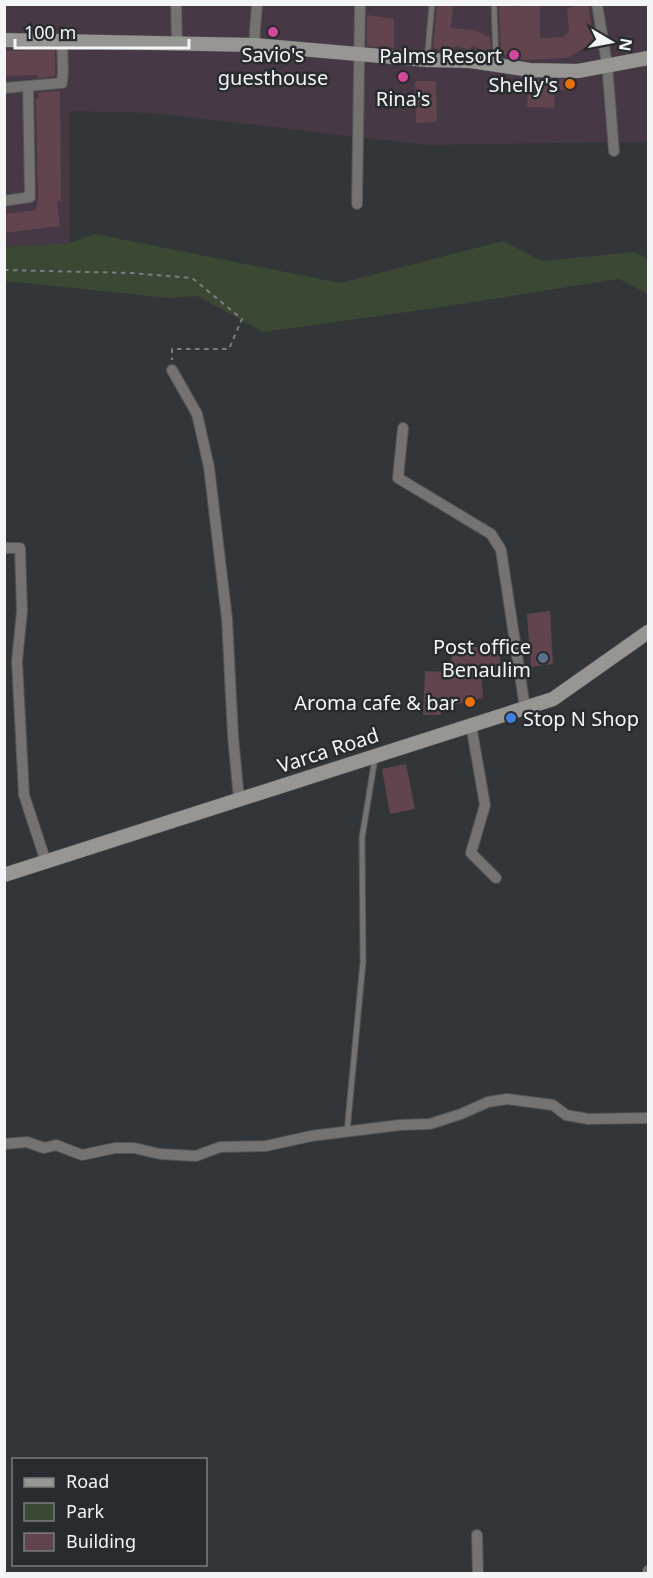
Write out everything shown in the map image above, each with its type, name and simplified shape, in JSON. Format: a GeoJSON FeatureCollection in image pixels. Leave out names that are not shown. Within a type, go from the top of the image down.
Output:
{"type":"FeatureCollection","features":[{"type":"Feature","properties":{"kind":"main road"},"geometry":{"type":"LineString","coordinates":[[4,40],[255,45],[426,60],[470,61],[530,70],[578,71],[648,58]]}},
{"type":"Feature","properties":{"kind":"main road","name":"Varca Road"},"geometry":{"type":"LineString","coordinates":[[4,875],[553,699],[648,632]]}},
{"type":"Feature","properties":{"kind":"street"},"geometry":{"type":"LineString","coordinates":[[176,4],[177,43]]}},
{"type":"Feature","properties":{"kind":"street"},"geometry":{"type":"LineString","coordinates":[[255,45],[257,4]]}},
{"type":"Feature","properties":{"kind":"street"},"geometry":{"type":"LineString","coordinates":[[357,204],[360,4]]}},
{"type":"Feature","properties":{"kind":"street"},"geometry":{"type":"LineString","coordinates":[[597,4],[607,64],[614,151]]}},
{"type":"Feature","properties":{"kind":"street"},"geometry":{"type":"LineString","coordinates":[[4,88],[62,83],[62,42]]}},
{"type":"Feature","properties":{"kind":"street"},"geometry":{"type":"LineString","coordinates":[[4,201],[30,198],[28,87]]}},
{"type":"Feature","properties":{"kind":"street"},"geometry":{"type":"LineString","coordinates":[[172,370],[197,414],[209,467],[227,619],[239,800]]}},
{"type":"Feature","properties":{"kind":"street"},"geometry":{"type":"LineString","coordinates":[[403,428],[398,478],[490,534],[501,550],[525,708]]}},
{"type":"Feature","properties":{"kind":"street"},"geometry":{"type":"LineString","coordinates":[[4,548],[20,548],[22,611],[17,661],[24,795],[46,862]]}},
{"type":"Feature","properties":{"kind":"street"},"geometry":{"type":"LineString","coordinates":[[471,725],[485,805],[471,853],[496,878]]}},
{"type":"Feature","properties":{"kind":"street"},"geometry":{"type":"LineString","coordinates":[[4,1144],[27,1142],[45,1148],[56,1145],[82,1155],[115,1148],[134,1148],[159,1154],[196,1156],[220,1147],[266,1146],[311,1136],[430,1124],[461,1114],[488,1101],[507,1100],[553,1105],[566,1115],[588,1119],[648,1118]]}},
{"type":"Feature","properties":{"kind":"street"},"geometry":{"type":"LineString","coordinates":[[477,1535],[478,1574]]}},
{"type":"Feature","properties":{"kind":"lane"},"geometry":{"type":"LineString","coordinates":[[426,60],[432,4]]}},
{"type":"Feature","properties":{"kind":"lane"},"geometry":{"type":"LineString","coordinates":[[494,4],[496,65]]}},
{"type":"Feature","properties":{"kind":"lane"},"geometry":{"type":"LineString","coordinates":[[347,1132],[363,962],[362,838],[375,756]]}},
{"type":"Feature","properties":{"kind":"path"},"geometry":{"type":"LineString","coordinates":[[4,270],[131,273],[192,278],[242,319],[230,349],[172,349],[172,370]]}},
{"type":"Feature","properties":{"kind":"shaded area"},"geometry":{"type":"Polygon","coordinates":[[[5,5],[648,5],[648,141],[426,145],[153,113],[69,111],[70,243],[5,247],[5,5]]]}},
{"type":"Feature","properties":{"kind":"green space"},"geometry":{"type":"Polygon","coordinates":[[[95,234],[340,283],[503,241],[542,261],[634,252],[648,259],[648,294],[619,279],[264,332],[197,296],[169,298],[5,281],[5,247],[70,243],[95,234]]]}},
{"type":"Feature","properties":{"kind":"building"},"geometry":{"type":"Polygon","coordinates":[[[437,4],[453,4],[451,28],[474,30],[490,37],[491,52],[472,46],[469,50],[456,46],[452,50],[443,45],[439,50],[433,48],[437,4]]]}},
{"type":"Feature","properties":{"kind":"building"},"geometry":{"type":"Polygon","coordinates":[[[499,4],[509,4],[515,7],[540,4],[540,38],[563,37],[569,32],[567,8],[588,4],[594,43],[567,58],[524,60],[501,54],[499,4]]]}},
{"type":"Feature","properties":{"kind":"building"},"geometry":{"type":"Polygon","coordinates":[[[367,15],[394,19],[394,48],[367,46],[367,15]]]}},
{"type":"Feature","properties":{"kind":"building"},"geometry":{"type":"Polygon","coordinates":[[[55,50],[55,76],[38,78],[38,75],[4,76],[4,51],[55,50]]]}},
{"type":"Feature","properties":{"kind":"building"},"geometry":{"type":"Polygon","coordinates":[[[529,79],[571,80],[571,91],[555,89],[554,108],[527,107],[529,79]]]}},
{"type":"Feature","properties":{"kind":"building"},"geometry":{"type":"Polygon","coordinates":[[[415,81],[436,81],[437,122],[416,123],[415,81]]]}},
{"type":"Feature","properties":{"kind":"building"},"geometry":{"type":"Polygon","coordinates":[[[60,91],[61,201],[57,201],[60,226],[4,233],[4,214],[36,210],[38,197],[36,99],[39,99],[38,93],[60,91]]]}},
{"type":"Feature","properties":{"kind":"building"},"geometry":{"type":"Polygon","coordinates":[[[550,611],[553,664],[531,667],[527,614],[550,611]]]}},
{"type":"Feature","properties":{"kind":"building"},"geometry":{"type":"Polygon","coordinates":[[[451,646],[500,648],[500,668],[481,670],[483,698],[441,708],[441,715],[423,715],[425,671],[452,672],[451,646]]]}},
{"type":"Feature","properties":{"kind":"building"},"geometry":{"type":"Polygon","coordinates":[[[406,764],[415,809],[390,814],[382,769],[406,764]]]}},
{"type":"Feature","properties":{"kind":"place","name":"Savio's guesthouse"},"geometry":{"type":"Point","coordinates":[273,32]}},
{"type":"Feature","properties":{"kind":"place","name":"Palms Resort"},"geometry":{"type":"Point","coordinates":[514,55]}},
{"type":"Feature","properties":{"kind":"place","name":"Rina's"},"geometry":{"type":"Point","coordinates":[403,77]}},
{"type":"Feature","properties":{"kind":"place","name":"Shelly's"},"geometry":{"type":"Point","coordinates":[570,84]}},
{"type":"Feature","properties":{"kind":"place","name":"Post office Benaulim"},"geometry":{"type":"Point","coordinates":[543,658]}},
{"type":"Feature","properties":{"kind":"place","name":"Aroma cafe & bar"},"geometry":{"type":"Point","coordinates":[470,702]}},
{"type":"Feature","properties":{"kind":"place","name":"Stop N Shop"},"geometry":{"type":"Point","coordinates":[511,718]}}]}
